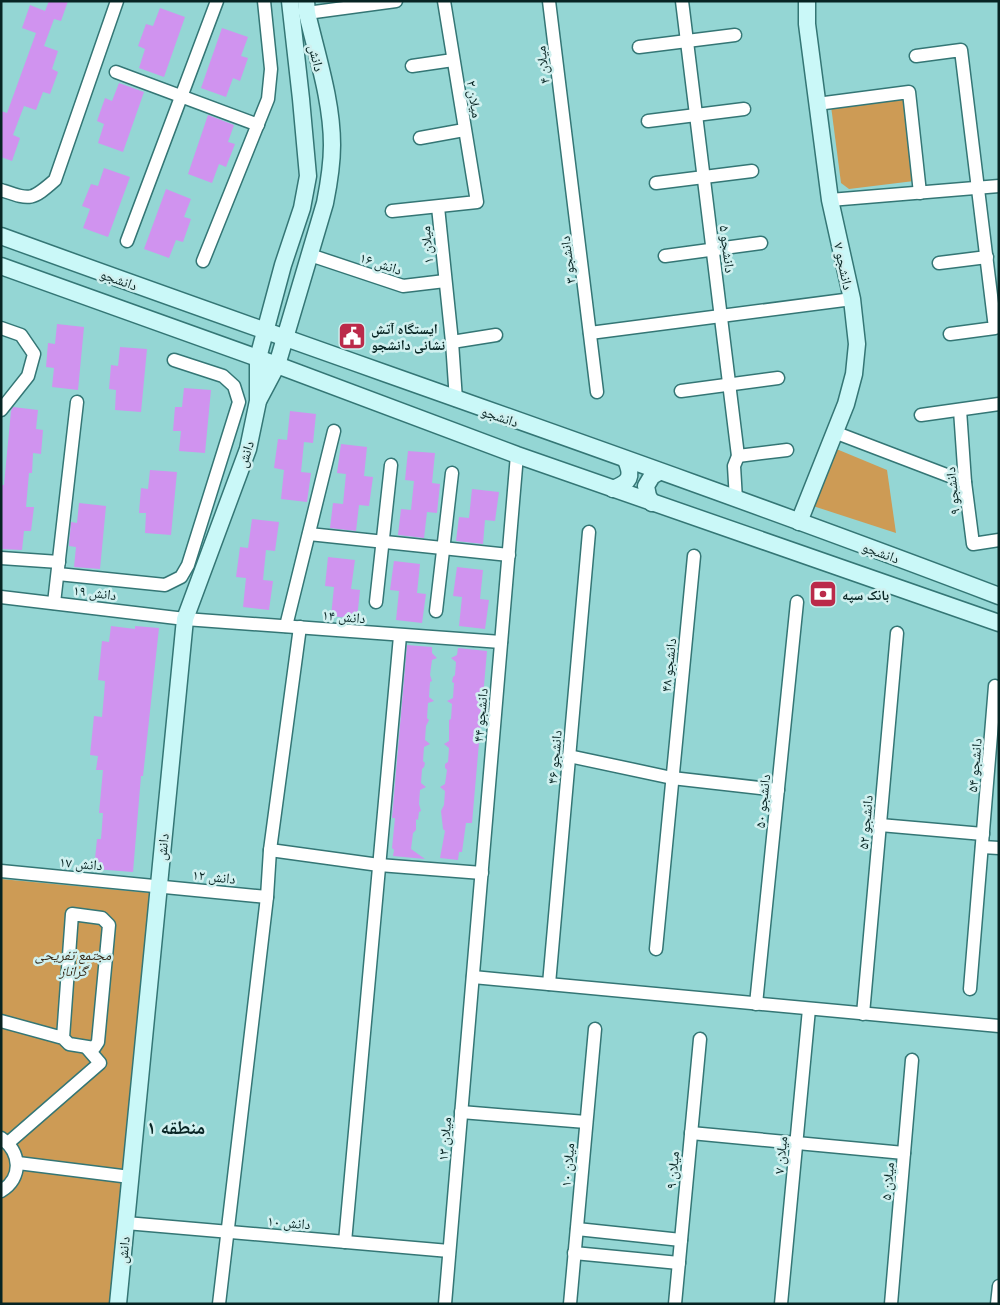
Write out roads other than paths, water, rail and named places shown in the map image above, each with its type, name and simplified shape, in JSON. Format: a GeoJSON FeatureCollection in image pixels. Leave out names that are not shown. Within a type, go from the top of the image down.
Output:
{"type":"FeatureCollection","features":[{"type":"Feature","properties":{"kind":"main road","name":"دانش"},"geometry":{"type":"LineString","coordinates":[[118,1304],[185,619],[248,449],[258,401],[258,358],[283,265],[302,208],[308,176],[290,1]]}},
{"type":"Feature","properties":{"kind":"main road","name":"دانشجو ۷"},"geometry":{"type":"LineString","coordinates":[[799,522],[846,404],[854,374],[857,344],[852,299],[830,200],[807,24],[807,1]]}},
{"type":"Feature","properties":{"kind":"main road","name":"دانش"},"geometry":{"type":"LineString","coordinates":[[258,401],[277,365],[329,185],[332,145],[330,114],[307,7]]}},
{"type":"Feature","properties":{"kind":"main road","name":"دانشجو"},"geometry":{"type":"LineString","coordinates":[[1,236],[799,522],[999,596]]}},
{"type":"Feature","properties":{"kind":"main road","name":"دانشجو"},"geometry":{"type":"LineString","coordinates":[[1,266],[258,358],[517,455],[999,623]]}},
{"type":"Feature","properties":{"kind":"main road"},"geometry":{"type":"LineString","coordinates":[[614,489],[626,484],[630,477],[630,470],[626,460]]}},
{"type":"Feature","properties":{"kind":"main road"},"geometry":{"type":"LineString","coordinates":[[652,502],[648,496],[646,486],[652,476],[659,472]]}},
{"type":"Feature","properties":{"kind":"street"},"geometry":{"type":"LineString","coordinates":[[1,190],[24,198],[38,195],[54,180],[117,1]]}},
{"type":"Feature","properties":{"kind":"street"},"geometry":{"type":"LineString","coordinates":[[127,241],[217,1]]}},
{"type":"Feature","properties":{"kind":"street"},"geometry":{"type":"LineString","coordinates":[[203,261],[268,99],[271,84],[264,1]]}},
{"type":"Feature","properties":{"kind":"street"},"geometry":{"type":"LineString","coordinates":[[307,7],[396,1]]}},
{"type":"Feature","properties":{"kind":"street","name":"میلان ۲"},"geometry":{"type":"LineString","coordinates":[[438,207],[477,202],[444,1]]}},
{"type":"Feature","properties":{"kind":"street","name":"میلان ۴"},"geometry":{"type":"LineString","coordinates":[[549,1],[564,124]]}},
{"type":"Feature","properties":{"kind":"street","name":"دانشجو ۵"},"geometry":{"type":"LineString","coordinates":[[682,1],[738,456],[734,466],[736,500]]}},
{"type":"Feature","properties":{"kind":"street"},"geometry":{"type":"LineString","coordinates":[[639,47],[735,35]]}},
{"type":"Feature","properties":{"kind":"street"},"geometry":{"type":"LineString","coordinates":[[916,56],[962,50],[995,328],[950,334]]}},
{"type":"Feature","properties":{"kind":"street"},"geometry":{"type":"LineString","coordinates":[[412,66],[454,60]]}},
{"type":"Feature","properties":{"kind":"street"},"geometry":{"type":"LineString","coordinates":[[116,72],[258,125]]}},
{"type":"Feature","properties":{"kind":"street"},"geometry":{"type":"LineString","coordinates":[[817,104],[909,92],[920,193]]}},
{"type":"Feature","properties":{"kind":"street"},"geometry":{"type":"LineString","coordinates":[[648,121],[744,109]]}},
{"type":"Feature","properties":{"kind":"street","name":"دانشجو ۳"},"geometry":{"type":"LineString","coordinates":[[564,124],[572,174],[598,392]]}},
{"type":"Feature","properties":{"kind":"street"},"geometry":{"type":"LineString","coordinates":[[420,138],[464,130]]}},
{"type":"Feature","properties":{"kind":"street"},"geometry":{"type":"LineString","coordinates":[[656,184],[752,171]]}},
{"type":"Feature","properties":{"kind":"street"},"geometry":{"type":"LineString","coordinates":[[830,200],[999,186]]}},
{"type":"Feature","properties":{"kind":"street"},"geometry":{"type":"LineString","coordinates":[[392,211],[438,207]]}},
{"type":"Feature","properties":{"kind":"street","name":"میلان ۱"},"geometry":{"type":"LineString","coordinates":[[438,207],[456,400]]}},
{"type":"Feature","properties":{"kind":"street"},"geometry":{"type":"LineString","coordinates":[[665,256],[761,243]]}},
{"type":"Feature","properties":{"kind":"street","name":"دانش ۱۶"},"geometry":{"type":"LineString","coordinates":[[310,255],[403,286],[445,280]]}},
{"type":"Feature","properties":{"kind":"street"},"geometry":{"type":"LineString","coordinates":[[939,262],[987,257]]}},
{"type":"Feature","properties":{"kind":"street"},"geometry":{"type":"LineString","coordinates":[[590,333],[852,299]]}},
{"type":"Feature","properties":{"kind":"street"},"geometry":{"type":"LineString","coordinates":[[1,328],[21,335],[34,354],[28,376],[1,410]]}},
{"type":"Feature","properties":{"kind":"street"},"geometry":{"type":"LineString","coordinates":[[452,342],[496,335]]}},
{"type":"Feature","properties":{"kind":"street"},"geometry":{"type":"LineString","coordinates":[[1,558],[165,585],[181,577],[188,565],[239,402],[234,386],[223,376],[174,360]]}},
{"type":"Feature","properties":{"kind":"street"},"geometry":{"type":"LineString","coordinates":[[682,391],[778,378]]}},
{"type":"Feature","properties":{"kind":"street"},"geometry":{"type":"LineString","coordinates":[[54,602],[77,402]]}},
{"type":"Feature","properties":{"kind":"street"},"geometry":{"type":"LineString","coordinates":[[921,415],[999,404]]}},
{"type":"Feature","properties":{"kind":"street","name":"دانشجو ۹"},"geometry":{"type":"LineString","coordinates":[[960,410],[965,482],[973,544],[999,540]]}},
{"type":"Feature","properties":{"kind":"street"},"geometry":{"type":"LineString","coordinates":[[286,626],[334,432]]}},
{"type":"Feature","properties":{"kind":"street"},"geometry":{"type":"LineString","coordinates":[[834,432],[965,482]]}},
{"type":"Feature","properties":{"kind":"street"},"geometry":{"type":"LineString","coordinates":[[738,456],[787,450]]}},
{"type":"Feature","properties":{"kind":"street","name":"دانشجو ۴۴"},"geometry":{"type":"LineString","coordinates":[[473,977],[517,455]]}},
{"type":"Feature","properties":{"kind":"street"},"geometry":{"type":"LineString","coordinates":[[376,602],[391,464]]}},
{"type":"Feature","properties":{"kind":"street"},"geometry":{"type":"LineString","coordinates":[[436,611],[452,473]]}},
{"type":"Feature","properties":{"kind":"street","name":"دانشجو ۴۶"},"geometry":{"type":"LineString","coordinates":[[548,984],[589,532]]}},
{"type":"Feature","properties":{"kind":"street"},"geometry":{"type":"LineString","coordinates":[[309,534],[509,555]]}},
{"type":"Feature","properties":{"kind":"street","name":"دانشجو ۴۸"},"geometry":{"type":"LineString","coordinates":[[656,949],[694,556]]}},
{"type":"Feature","properties":{"kind":"street","name":"دانش ۱۹"},"geometry":{"type":"LineString","coordinates":[[1,597],[185,619]]}},
{"type":"Feature","properties":{"kind":"street","name":"دانشجو ۵۰"},"geometry":{"type":"LineString","coordinates":[[756,1004],[797,602]]}},
{"type":"Feature","properties":{"kind":"street","name":"دانش ۱۴"},"geometry":{"type":"LineString","coordinates":[[185,619],[501,642]]}},
{"type":"Feature","properties":{"kind":"street"},"geometry":{"type":"LineString","coordinates":[[220,1304],[267,897],[270,850],[300,628]]}},
{"type":"Feature","properties":{"kind":"street","name":"دانشجو ۵۲"},"geometry":{"type":"LineString","coordinates":[[863,1014],[897,634]]}},
{"type":"Feature","properties":{"kind":"street"},"geometry":{"type":"LineString","coordinates":[[345,1242],[400,636]]}},
{"type":"Feature","properties":{"kind":"street","name":"دانشجو ۵۴"},"geometry":{"type":"LineString","coordinates":[[970,989],[995,686]]}},
{"type":"Feature","properties":{"kind":"street"},"geometry":{"type":"LineString","coordinates":[[569,756],[672,778],[778,790]]}},
{"type":"Feature","properties":{"kind":"street"},"geometry":{"type":"LineString","coordinates":[[880,826],[982,840],[999,848]]}},
{"type":"Feature","properties":{"kind":"street"},"geometry":{"type":"LineString","coordinates":[[270,850],[379,865],[482,873]]}},
{"type":"Feature","properties":{"kind":"street","name":"دانش ۱۷"},"geometry":{"type":"LineString","coordinates":[[1,871],[159,886]]}},
{"type":"Feature","properties":{"kind":"street","name":"دانش ۱۲"},"geometry":{"type":"LineString","coordinates":[[159,886],[267,897]]}},
{"type":"Feature","properties":{"kind":"street"},"geometry":{"type":"LineString","coordinates":[[1,1021],[63,1038],[69,1044],[94,1048],[98,1042],[109,925],[102,918],[72,914],[63,1038]]}},
{"type":"Feature","properties":{"kind":"street"},"geometry":{"type":"LineString","coordinates":[[473,977],[999,1026]]}},
{"type":"Feature","properties":{"kind":"street","name":"میلان ۱۳"},"geometry":{"type":"LineString","coordinates":[[445,1304],[473,977]]}},
{"type":"Feature","properties":{"kind":"street","name":"میلان ۷"},"geometry":{"type":"LineString","coordinates":[[781,1304],[809,1009]]}},
{"type":"Feature","properties":{"kind":"street","name":"میلان ۱۰"},"geometry":{"type":"LineString","coordinates":[[570,1304],[595,1029]]}},
{"type":"Feature","properties":{"kind":"street","name":"میلان ۹"},"geometry":{"type":"LineString","coordinates":[[675,1304],[700,1039]]}},
{"type":"Feature","properties":{"kind":"street"},"geometry":{"type":"LineString","coordinates":[[1,1191],[12,1183],[18,1163],[16,1156],[5,1140],[100,1063],[87,1048]]}},
{"type":"Feature","properties":{"kind":"street","name":"میلان ۵"},"geometry":{"type":"LineString","coordinates":[[891,1304],[912,1060]]}},
{"type":"Feature","properties":{"kind":"street"},"geometry":{"type":"LineString","coordinates":[[461,1112],[586,1122]]}},
{"type":"Feature","properties":{"kind":"street"},"geometry":{"type":"LineString","coordinates":[[691,1133],[904,1153]]}},
{"type":"Feature","properties":{"kind":"street"},"geometry":{"type":"LineString","coordinates":[[18,1163],[130,1177]]}},
{"type":"Feature","properties":{"kind":"street","name":"دانش ۱۰"},"geometry":{"type":"LineString","coordinates":[[126,1223],[449,1251]]}},
{"type":"Feature","properties":{"kind":"street"},"geometry":{"type":"LineString","coordinates":[[577,1229],[681,1240]]}},
{"type":"Feature","properties":{"kind":"street"},"geometry":{"type":"LineString","coordinates":[[574,1253],[679,1263]]}},
{"type":"Feature","properties":{"kind":"street"},"geometry":{"type":"LineString","coordinates":[[997,1304],[999,1286]]}},
{"type":"Feature","properties":{"kind":"place","name":"ایستگاه آتش نشانی دانشجو"},"geometry":{"type":"Point","coordinates":[352,336]}},
{"type":"Feature","properties":{"kind":"place","name":"بانک سپه"},"geometry":{"type":"Point","coordinates":[823,594]}},
{"type":"Feature","properties":{"kind":"district","name":"منطقه ۱"},"geometry":{"type":"Point","coordinates":[176,1126]}},
{"type":"Feature","properties":{"kind":"park label","name":"مجتمع تفریحی گراناز"},"geometry":{"type":"Point","coordinates":[73,962]}}]}
